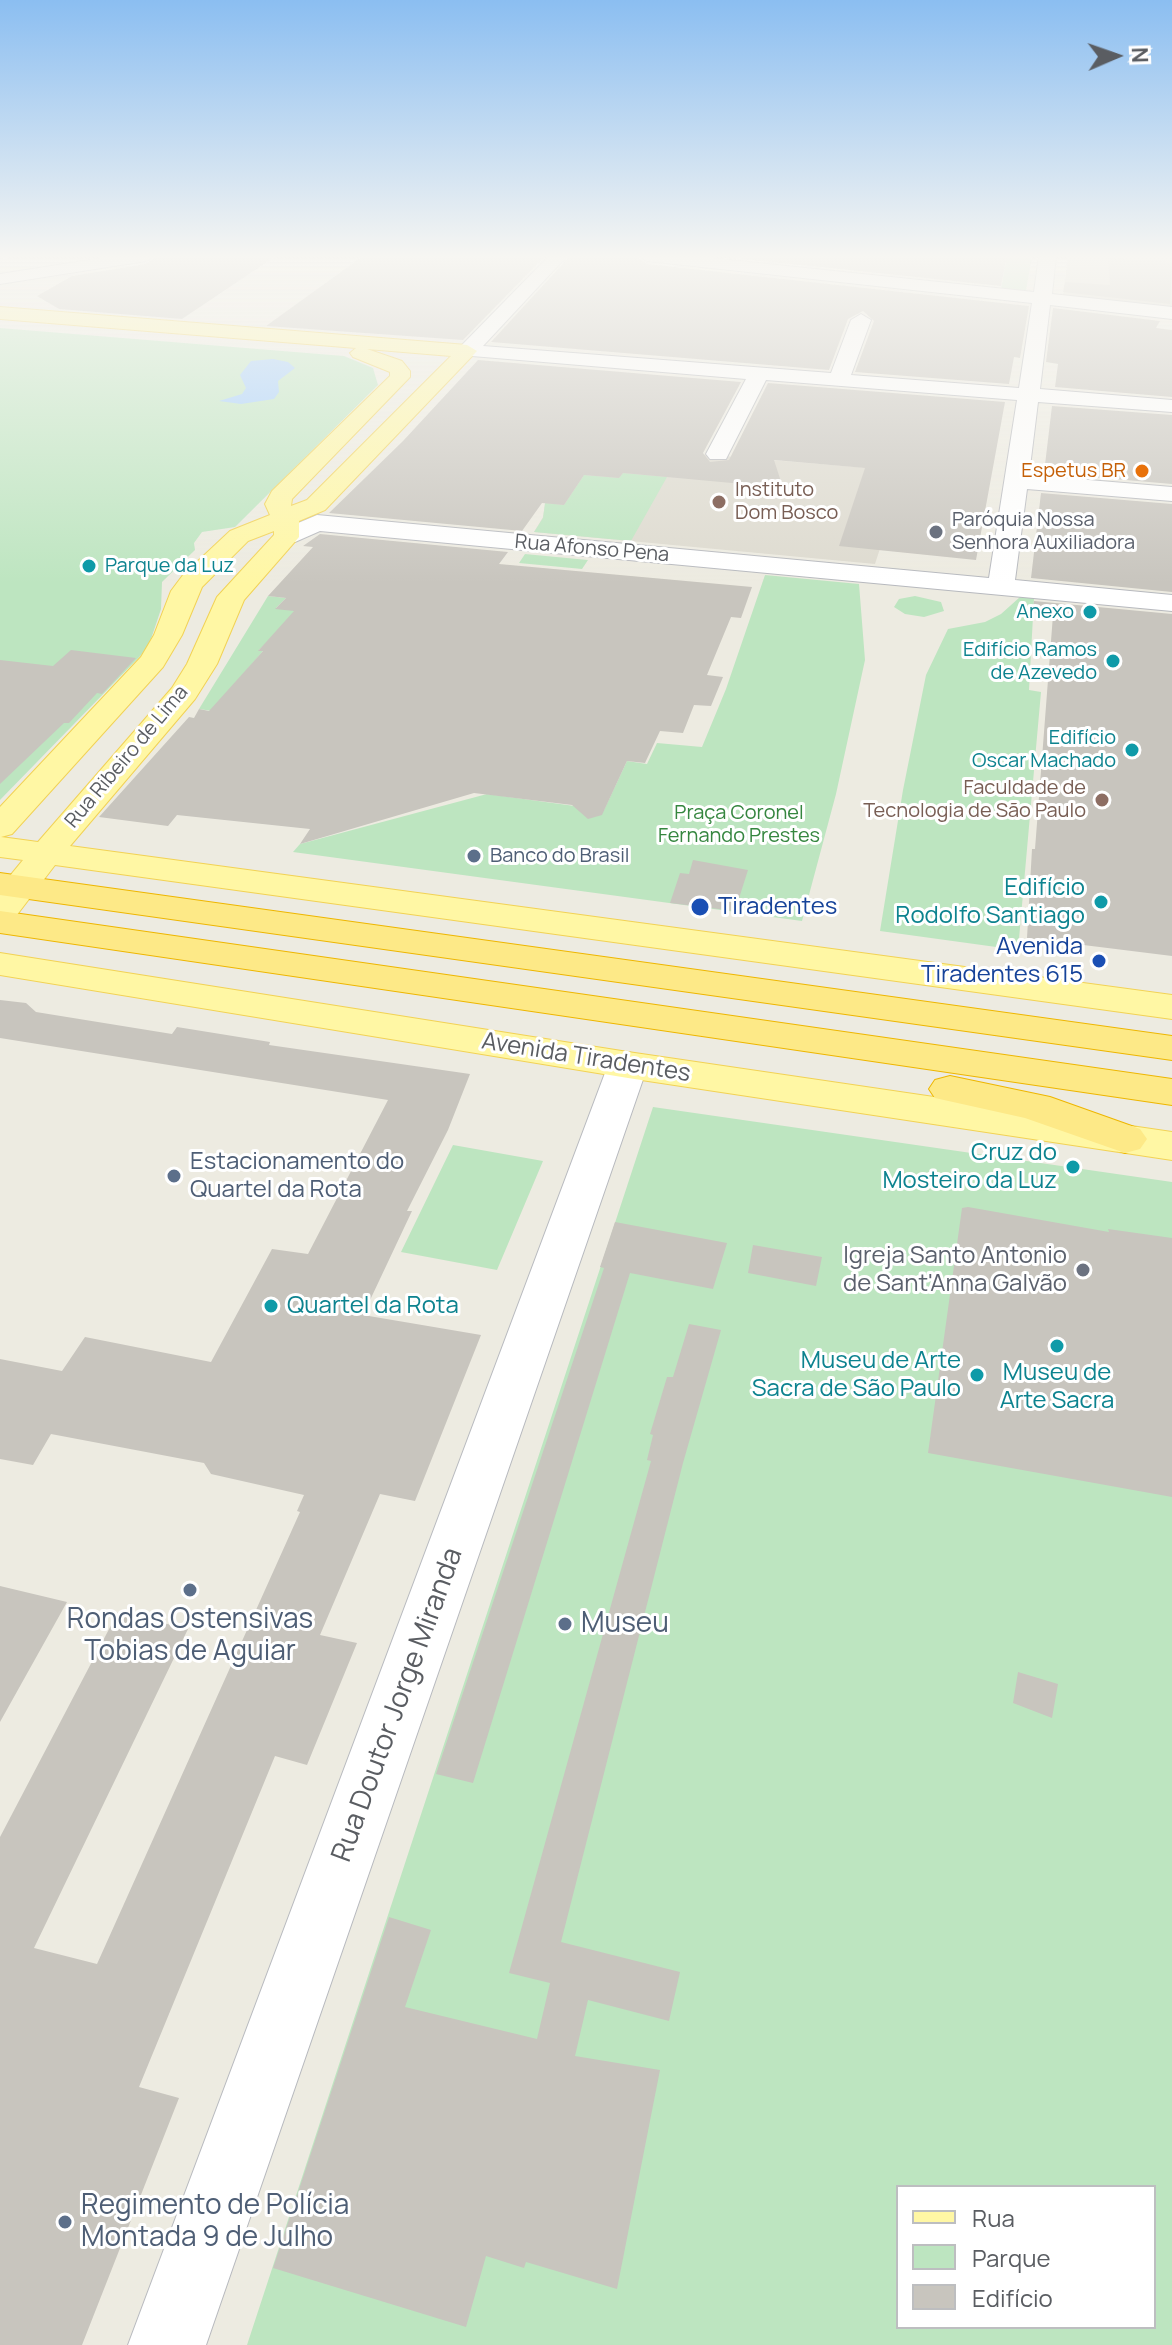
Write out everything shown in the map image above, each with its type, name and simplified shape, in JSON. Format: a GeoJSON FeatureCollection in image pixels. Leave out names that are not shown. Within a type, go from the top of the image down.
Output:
{"type":"FeatureCollection","features":[{"type":"Feature","properties":{"kind":"highway"},"geometry":{"type":"LineString","coordinates":[[7,894],[1172,1048]]}},
{"type":"Feature","properties":{"kind":"highway","name":"Avenida Tiradentes"},"geometry":{"type":"LineString","coordinates":[[0,922],[1172,1092]]}},
{"type":"Feature","properties":{"kind":"highway"},"geometry":{"type":"LineString","coordinates":[[625,1014],[683,1039],[1006,1099],[1125,1139]]}},
{"type":"Feature","properties":{"kind":"main road"},"geometry":{"type":"LineString","coordinates":[[300,522],[277,504],[281,496],[400,377],[395,365]]}},
{"type":"Feature","properties":{"kind":"main road","name":"Rua Ribeiro de Lima"},"geometry":{"type":"LineString","coordinates":[[7,894],[184,693],[202,664],[231,597],[453,365]]}},
{"type":"Feature","properties":{"kind":"main road","name":"Rua Ribeiro de Lima"},"geometry":{"type":"LineString","coordinates":[[0,827],[153,661],[192,581],[239,536],[300,522]]}},
{"type":"Feature","properties":{"kind":"main road"},"geometry":{"type":"LineString","coordinates":[[0,847],[1172,1007]]}},
{"type":"Feature","properties":{"kind":"main road","name":"Avenida Tiradentes"},"geometry":{"type":"LineString","coordinates":[[0,964],[628,1065],[1172,1146]]}},
{"type":"Feature","properties":{"kind":"street"},"geometry":{"type":"LineString","coordinates":[[659,365],[1172,406]]}},
{"type":"Feature","properties":{"kind":"street"},"geometry":{"type":"LineString","coordinates":[[839,380],[844,365]]}},
{"type":"Feature","properties":{"kind":"street"},"geometry":{"type":"LineString","coordinates":[[1031,365],[1001,587],[1172,603]]}},
{"type":"Feature","properties":{"kind":"street"},"geometry":{"type":"LineString","coordinates":[[718,454],[759,373]]}},
{"type":"Feature","properties":{"kind":"street"},"geometry":{"type":"LineString","coordinates":[[1015,481],[1172,494]]}},
{"type":"Feature","properties":{"kind":"street","name":"Rua Afonso Pena"},"geometry":{"type":"LineString","coordinates":[[300,522],[1001,587]]}},
{"type":"Feature","properties":{"kind":"street","name":"Rua Doutor Jorge Miranda"},"geometry":{"type":"LineString","coordinates":[[167,2345],[628,1065]]}},
{"type":"Feature","properties":{"kind":"shaded area","name":"Instituto Dom Bosco"},"geometry":{"type":"Polygon","coordinates":[[[555,442],[905,471],[875,564],[534,532],[543,517],[555,442]]]}},
{"type":"Feature","properties":{"kind":"green space","name":"Parque da Luz"},"geometry":{"type":"Polygon","coordinates":[[[0,365],[367,365],[373,368],[378,385],[235,527],[202,532],[194,543],[195,550],[162,582],[161,609],[148,648],[0,800],[0,365]]]}},
{"type":"Feature","properties":{"kind":"green space"},"geometry":{"type":"Polygon","coordinates":[[[623,473],[667,477],[631,541],[534,532],[543,518],[545,503],[564,505],[584,475],[619,478],[623,473]]]}},
{"type":"Feature","properties":{"kind":"green space"},"geometry":{"type":"Polygon","coordinates":[[[525,554],[588,560],[582,569],[519,563],[525,554]]]}},
{"type":"Feature","properties":{"kind":"green space","name":"Praça Coronel Fernando Prestes"},"geometry":{"type":"Polygon","coordinates":[[[765,575],[859,584],[865,660],[836,794],[802,921],[293,852],[300,844],[487,794],[604,810],[627,761],[647,764],[657,743],[702,747],[726,689],[765,575]]]}},
{"type":"Feature","properties":{"kind":"green space"},"geometry":{"type":"Polygon","coordinates":[[[268,596],[286,598],[276,608],[299,611],[259,650],[263,651],[212,711],[199,709],[268,596]]]}},
{"type":"Feature","properties":{"kind":"green space"},"geometry":{"type":"Polygon","coordinates":[[[915,596],[941,602],[944,611],[924,617],[905,614],[894,607],[899,599],[915,596]]]}},
{"type":"Feature","properties":{"kind":"green space"},"geometry":{"type":"Polygon","coordinates":[[[1020,597],[1034,598],[1029,690],[1041,692],[1018,950],[880,931],[926,675],[948,629],[985,622],[1001,614],[1020,597]]]}},
{"type":"Feature","properties":{"kind":"green space"},"geometry":{"type":"Polygon","coordinates":[[[653,1107],[1172,1182],[1172,2345],[247,2345],[653,1107]]]}},
{"type":"Feature","properties":{"kind":"green space"},"geometry":{"type":"Polygon","coordinates":[[[453,1145],[543,1161],[497,1270],[401,1252],[453,1145]]]}},
{"type":"Feature","properties":{"kind":"water"},"geometry":{"type":"Polygon","coordinates":[[[248,365],[292,365],[295,368],[278,381],[279,392],[274,399],[241,404],[219,401],[242,394],[246,388],[240,375],[248,365]]]}},
{"type":"Feature","properties":{"kind":"building"},"geometry":{"type":"Polygon","coordinates":[[[473,365],[543,365],[741,382],[703,453],[710,462],[729,460],[768,383],[1005,402],[976,560],[839,546],[865,468],[774,460],[785,494],[740,490],[743,484],[623,473],[619,478],[584,475],[564,505],[542,503],[522,531],[329,513],[403,441],[473,365]]]}},
{"type":"Feature","properties":{"kind":"building"},"geometry":{"type":"Polygon","coordinates":[[[774,365],[831,365],[829,370],[774,365]]]}},
{"type":"Feature","properties":{"kind":"building"},"geometry":{"type":"Polygon","coordinates":[[[857,365],[1012,365],[1009,384],[855,372],[857,365]]]}},
{"type":"Feature","properties":{"kind":"building"},"geometry":{"type":"Polygon","coordinates":[[[1058,365],[1172,365],[1172,397],[1055,387],[1058,365]]]}},
{"type":"Feature","properties":{"kind":"building"},"geometry":{"type":"Polygon","coordinates":[[[1052,406],[1172,415],[1172,484],[1044,473],[1052,406]]]}},
{"type":"Feature","properties":{"kind":"building"},"geometry":{"type":"Polygon","coordinates":[[[1041,493],[1172,504],[1172,592],[1031,578],[1041,493]]]}},
{"type":"Feature","properties":{"kind":"building"},"geometry":{"type":"Polygon","coordinates":[[[320,534],[508,552],[499,564],[752,587],[741,618],[731,617],[707,675],[723,677],[711,706],[694,705],[683,733],[660,731],[645,763],[627,761],[602,815],[588,819],[572,805],[474,793],[300,844],[310,829],[177,815],[168,826],[99,817],[189,717],[194,718],[199,709],[209,711],[263,651],[258,651],[294,611],[275,609],[286,598],[268,596],[313,547],[303,546],[320,534]]]}},
{"type":"Feature","properties":{"kind":"building","name":"Faculdade de Tecnologia de São Paulo"},"geometry":{"type":"Polygon","coordinates":[[[1034,601],[1172,614],[1172,956],[1027,938],[1053,615],[1032,613],[1034,601]]]}},
{"type":"Feature","properties":{"kind":"building"},"geometry":{"type":"Polygon","coordinates":[[[71,650],[136,658],[102,694],[97,693],[69,723],[64,723],[0,784],[0,660],[53,666],[71,650]]]}},
{"type":"Feature","properties":{"kind":"building"},"geometry":{"type":"Polygon","coordinates":[[[693,860],[748,870],[735,911],[670,903],[680,873],[689,874],[693,860]]]}},
{"type":"Feature","properties":{"kind":"building"},"geometry":{"type":"Polygon","coordinates":[[[0,1000],[26,1003],[36,1012],[172,1034],[177,1027],[270,1042],[269,1045],[470,1074],[448,1130],[407,1211],[412,1211],[363,1315],[481,1335],[415,1501],[380,1494],[320,1635],[357,1643],[307,1765],[275,1756],[139,2087],[179,2098],[82,2345],[0,2345],[0,1837],[118,1612],[188,1629],[34,1948],[97,1964],[300,1512],[297,1511],[304,1495],[211,1474],[204,1463],[51,1434],[33,1465],[0,1459],[0,1359],[62,1371],[85,1337],[211,1362],[272,1249],[308,1254],[388,1100],[0,1038],[0,1000]]]}},
{"type":"Feature","properties":{"kind":"building","name":"Museu de Arte Sacra de São Paulo"},"geometry":{"type":"Polygon","coordinates":[[[962,1208],[1109,1232],[1108,1229],[1172,1238],[1172,1497],[928,1453],[962,1208]]]}},
{"type":"Feature","properties":{"kind":"building"},"geometry":{"type":"Polygon","coordinates":[[[615,1222],[727,1243],[713,1289],[630,1273],[473,1783],[436,1774],[604,1268],[600,1267],[615,1222]]]}},
{"type":"Feature","properties":{"kind":"building"},"geometry":{"type":"Polygon","coordinates":[[[753,1245],[822,1257],[816,1286],[748,1273],[753,1245]]]}},
{"type":"Feature","properties":{"kind":"building"},"geometry":{"type":"Polygon","coordinates":[[[689,1324],[721,1330],[683,1463],[561,1942],[680,1972],[669,2021],[588,2000],[575,2056],[660,2070],[617,2289],[526,2262],[524,2268],[486,2256],[466,2327],[273,2268],[389,1917],[431,1930],[405,2007],[537,2039],[550,1983],[509,1973],[651,1461],[647,1460],[653,1435],[650,1434],[667,1377],[673,1377],[689,1324]]]}},
{"type":"Feature","properties":{"kind":"building"},"geometry":{"type":"Polygon","coordinates":[[[0,1586],[67,1602],[0,1722],[0,1586]]]}},
{"type":"Feature","properties":{"kind":"building"},"geometry":{"type":"Polygon","coordinates":[[[1018,1672],[1058,1684],[1052,1718],[1013,1703],[1018,1672]]]}},
{"type":"Feature","properties":{"kind":"place","name":"Espetus BR"},"geometry":{"type":"Point","coordinates":[1142,471]}},
{"type":"Feature","properties":{"kind":"place","name":"Instituto Dom Bosco"},"geometry":{"type":"Point","coordinates":[719,502]}},
{"type":"Feature","properties":{"kind":"place","name":"Paróquia Nossa Senhora Auxiliadora"},"geometry":{"type":"Point","coordinates":[936,532]}},
{"type":"Feature","properties":{"kind":"place","name":"Parque da Luz"},"geometry":{"type":"Point","coordinates":[89,566]}},
{"type":"Feature","properties":{"kind":"place","name":"Anexo"},"geometry":{"type":"Point","coordinates":[1090,612]}},
{"type":"Feature","properties":{"kind":"place","name":"Edifício Ramos de Azevedo"},"geometry":{"type":"Point","coordinates":[1113,661]}},
{"type":"Feature","properties":{"kind":"place","name":"Edifício Oscar Machado"},"geometry":{"type":"Point","coordinates":[1132,750]}},
{"type":"Feature","properties":{"kind":"place","name":"Faculdade de Tecnologia de São Paulo"},"geometry":{"type":"Point","coordinates":[1102,800]}},
{"type":"Feature","properties":{"kind":"place","name":"Banco do Brasil"},"geometry":{"type":"Point","coordinates":[474,856]}},
{"type":"Feature","properties":{"kind":"place","name":"Edifício Rodolfo Santiago"},"geometry":{"type":"Point","coordinates":[1101,902]}},
{"type":"Feature","properties":{"kind":"place","name":"Tiradentes"},"geometry":{"type":"Point","coordinates":[700,907]}},
{"type":"Feature","properties":{"kind":"place","name":"Avenida Tiradentes 615"},"geometry":{"type":"Point","coordinates":[1099,961]}},
{"type":"Feature","properties":{"kind":"place","name":"Cruz do Mosteiro da Luz"},"geometry":{"type":"Point","coordinates":[1073,1167]}},
{"type":"Feature","properties":{"kind":"place","name":"Estacionamento do Quartel da Rota"},"geometry":{"type":"Point","coordinates":[174,1176]}},
{"type":"Feature","properties":{"kind":"place","name":"Igreja Santo Antonio de Sant'Anna Galvão"},"geometry":{"type":"Point","coordinates":[1083,1270]}},
{"type":"Feature","properties":{"kind":"place","name":"Quartel da Rota"},"geometry":{"type":"Point","coordinates":[271,1306]}},
{"type":"Feature","properties":{"kind":"place","name":"Museu de Arte Sacra"},"geometry":{"type":"Point","coordinates":[1057,1346]}},
{"type":"Feature","properties":{"kind":"place","name":"Museu de Arte Sacra de São Paulo"},"geometry":{"type":"Point","coordinates":[977,1375]}},
{"type":"Feature","properties":{"kind":"place","name":"Rondas Ostensivas Tobias de Aguiar"},"geometry":{"type":"Point","coordinates":[190,1590]}},
{"type":"Feature","properties":{"kind":"place","name":"Museu"},"geometry":{"type":"Point","coordinates":[565,1624]}},
{"type":"Feature","properties":{"kind":"place","name":"Regimento de Polícia Montada 9 de Julho"},"geometry":{"type":"Point","coordinates":[65,2222]}}]}
